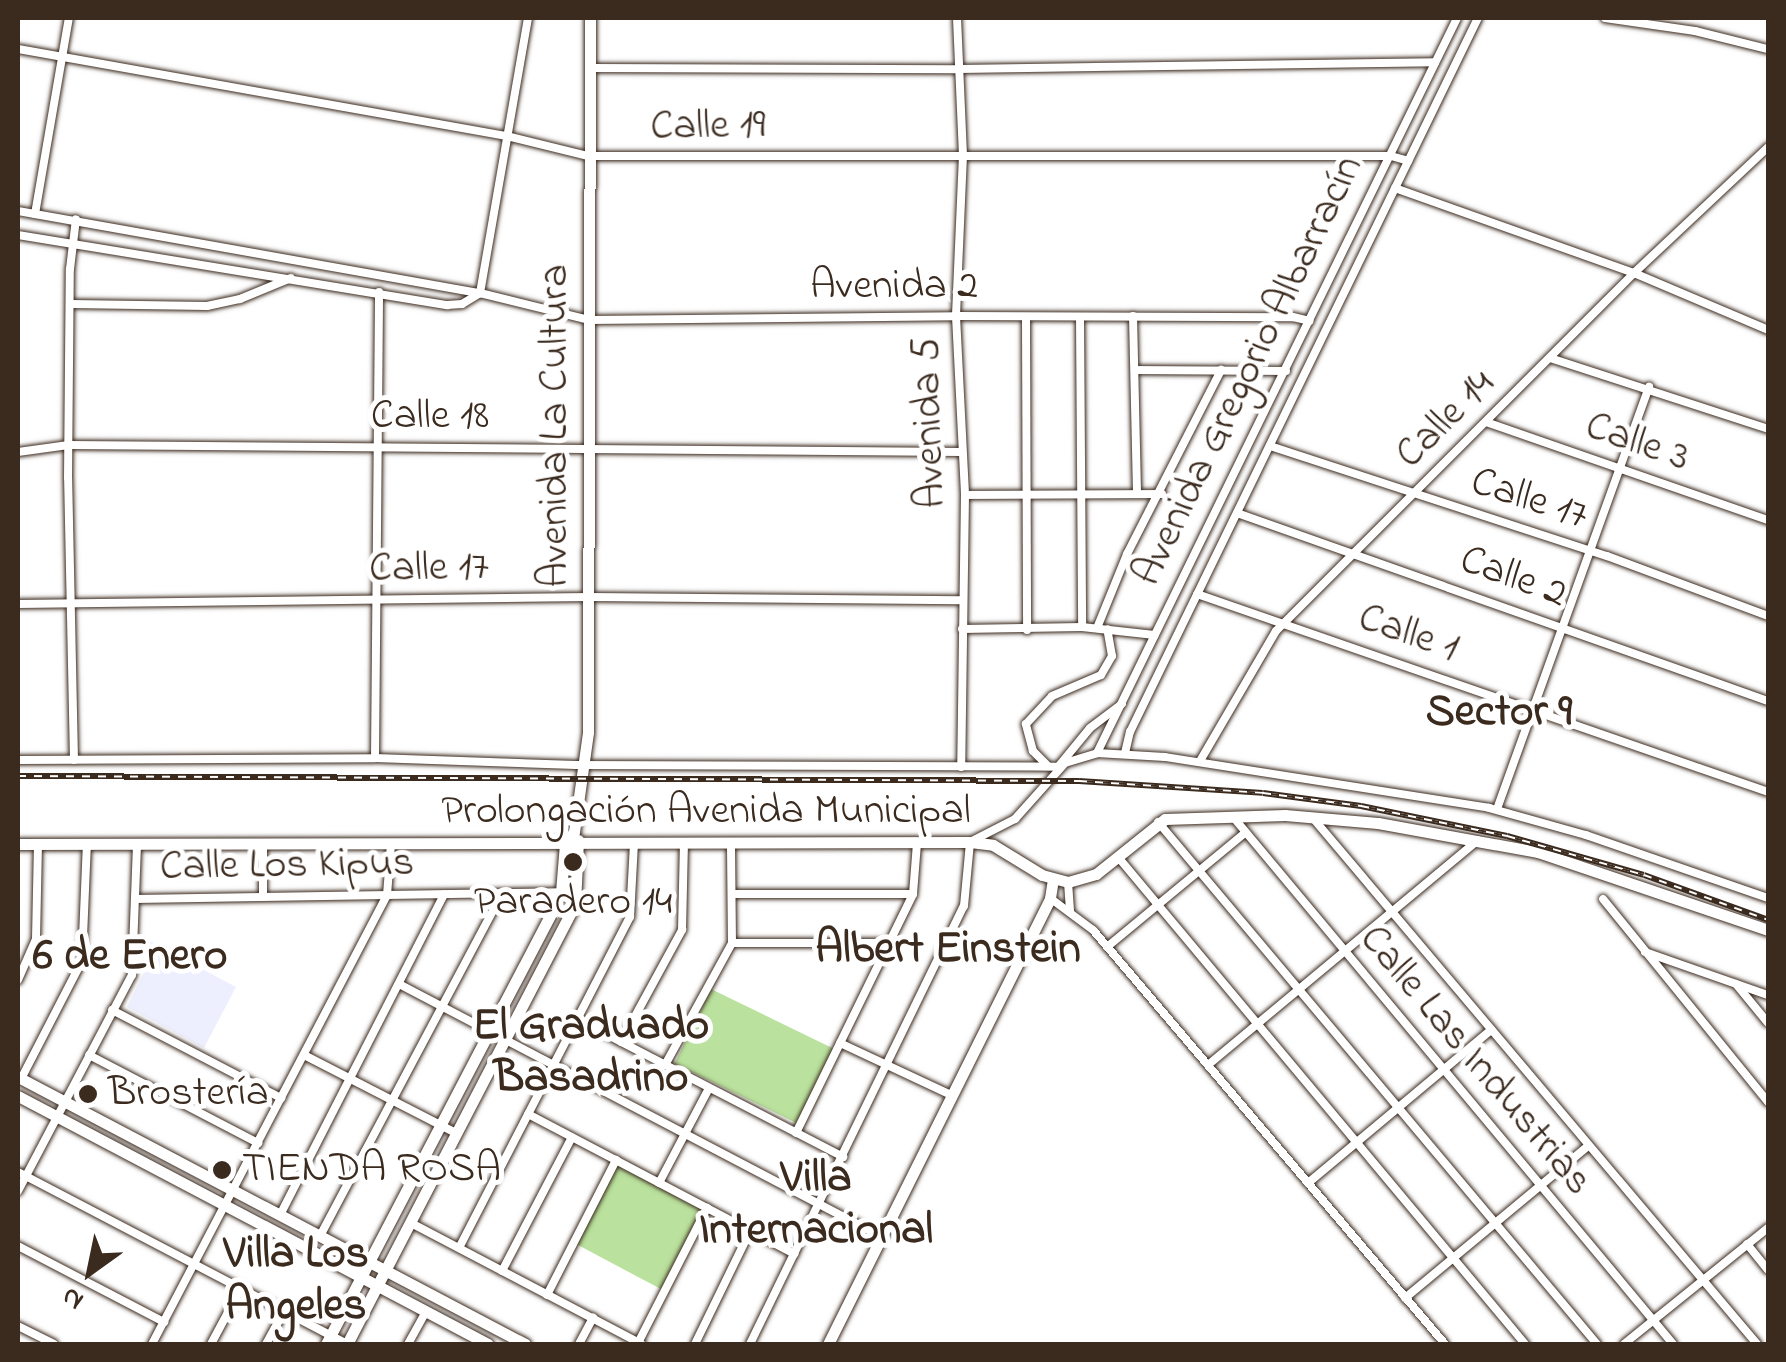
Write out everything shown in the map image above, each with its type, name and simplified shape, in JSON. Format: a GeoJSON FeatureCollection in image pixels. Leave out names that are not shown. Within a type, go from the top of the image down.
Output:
{"type":"FeatureCollection","features":[{"type":"Feature","properties":{"kind":"main road","name":"Avenida La Cultura"},"geometry":{"type":"LineString","coordinates":[[347,1344],[575,904],[585,765],[590,597],[590,18]]}},
{"type":"Feature","properties":{"kind":"main road"},"geometry":{"type":"LineString","coordinates":[[1068,882],[1096,874],[1158,822],[1232,815],[1312,817],[1538,852],[1768,930]]}},
{"type":"Feature","properties":{"kind":"main road","name":"Prolongación Avenida Municipal"},"geometry":{"type":"LineString","coordinates":[[18,844],[565,843],[577,838],[634,844],[731,845],[970,842],[993,845],[1053,880],[1068,882]]}},
{"type":"Feature","properties":{"kind":"main road"},"geometry":{"type":"LineString","coordinates":[[328,1340],[561,892],[565,843]]}},
{"type":"Feature","properties":{"kind":"main road"},"geometry":{"type":"LineString","coordinates":[[828,1344],[1050,898],[1053,880]]}},
{"type":"Feature","properties":{"kind":"main road"},"geometry":{"type":"LineString","coordinates":[[19,1078],[522,1344]]}},
{"type":"Feature","properties":{"kind":"main road"},"geometry":{"type":"LineString","coordinates":[[18,1096],[488,1344]]}},
{"type":"Feature","properties":{"kind":"street"},"geometry":{"type":"LineString","coordinates":[[35,214],[69,18]]}},
{"type":"Feature","properties":{"kind":"street"},"geometry":{"type":"LineString","coordinates":[[480,292],[528,18]]}},
{"type":"Feature","properties":{"kind":"street","name":"Avenida 5"},"geometry":{"type":"LineString","coordinates":[[957,18],[963,155],[956,316],[965,495],[961,767]]}},
{"type":"Feature","properties":{"kind":"street","name":"Avenida Gregorio Albarracín"},"geometry":{"type":"LineString","coordinates":[[1098,752],[1457,18]]}},
{"type":"Feature","properties":{"kind":"street","name":"Avenida Gregorio Albarracín"},"geometry":{"type":"LineString","coordinates":[[1125,753],[1130,732],[1478,18]]}},
{"type":"Feature","properties":{"kind":"street"},"geometry":{"type":"LineString","coordinates":[[1605,18],[1695,31],[1768,49]]}},
{"type":"Feature","properties":{"kind":"street","name":"Calle 19"},"geometry":{"type":"LineString","coordinates":[[18,49],[507,136],[588,156],[1392,156],[1408,161]]}},
{"type":"Feature","properties":{"kind":"street"},"geometry":{"type":"LineString","coordinates":[[590,68],[958,69],[1435,62]]}},
{"type":"Feature","properties":{"kind":"street","name":"Calle 14"},"geometry":{"type":"LineString","coordinates":[[1200,761],[1262,651],[1284,622],[1634,273],[1768,147]]}},
{"type":"Feature","properties":{"kind":"street"},"geometry":{"type":"LineString","coordinates":[[1395,188],[1634,273],[1768,330]]}},
{"type":"Feature","properties":{"kind":"street","name":"Avenida 2"},"geometry":{"type":"LineString","coordinates":[[19,214],[76,220],[480,292],[589,320],[1133,316],[1293,317],[1310,322]]}},
{"type":"Feature","properties":{"kind":"street"},"geometry":{"type":"LineString","coordinates":[[74,760],[69,445],[70,304],[76,220]]}},
{"type":"Feature","properties":{"kind":"street","name":"Avenida 2"},"geometry":{"type":"LineString","coordinates":[[18,235],[455,305],[480,292]]}},
{"type":"Feature","properties":{"kind":"street"},"geometry":{"type":"LineString","coordinates":[[346,286],[369,274]]}},
{"type":"Feature","properties":{"kind":"street"},"geometry":{"type":"LineString","coordinates":[[70,304],[207,306],[240,299],[293,278]]}},
{"type":"Feature","properties":{"kind":"street"},"geometry":{"type":"LineString","coordinates":[[375,758],[379,292]]}},
{"type":"Feature","properties":{"kind":"street"},"geometry":{"type":"LineString","coordinates":[[1133,316],[1137,493]]}},
{"type":"Feature","properties":{"kind":"street"},"geometry":{"type":"LineString","coordinates":[[1026,317],[1027,630]]}},
{"type":"Feature","properties":{"kind":"street"},"geometry":{"type":"LineString","coordinates":[[1080,318],[1082,628]]}},
{"type":"Feature","properties":{"kind":"street"},"geometry":{"type":"LineString","coordinates":[[1550,358],[1649,386],[1768,429]]}},
{"type":"Feature","properties":{"kind":"street"},"geometry":{"type":"LineString","coordinates":[[1136,370],[1286,370]]}},
{"type":"Feature","properties":{"kind":"street"},"geometry":{"type":"LineString","coordinates":[[1053,766],[1033,751],[1026,724],[1045,701],[1101,675],[1112,656],[1102,629],[1128,554],[1162,494],[1221,370]]}},
{"type":"Feature","properties":{"kind":"street"},"geometry":{"type":"LineString","coordinates":[[1496,810],[1649,386]]}},
{"type":"Feature","properties":{"kind":"street","name":"Calle 3"},"geometry":{"type":"LineString","coordinates":[[1486,422],[1768,520]]}},
{"type":"Feature","properties":{"kind":"street","name":"Calle 18"},"geometry":{"type":"LineString","coordinates":[[18,452],[69,445],[962,452]]}},
{"type":"Feature","properties":{"kind":"street","name":"Calle 17"},"geometry":{"type":"LineString","coordinates":[[1270,446],[1768,616]]}},
{"type":"Feature","properties":{"kind":"street"},"geometry":{"type":"LineString","coordinates":[[965,495],[1162,494]]}},
{"type":"Feature","properties":{"kind":"street","name":"Calle 2"},"geometry":{"type":"LineString","coordinates":[[1237,514],[1768,701]]}},
{"type":"Feature","properties":{"kind":"street","name":"Calle 1"},"geometry":{"type":"LineString","coordinates":[[1197,594],[1768,792]]}},
{"type":"Feature","properties":{"kind":"street","name":"Calle 17"},"geometry":{"type":"LineString","coordinates":[[18,604],[590,597],[962,600]]}},
{"type":"Feature","properties":{"kind":"street"},"geometry":{"type":"LineString","coordinates":[[962,629],[1082,628],[1156,635]]}},
{"type":"Feature","properties":{"kind":"street"},"geometry":{"type":"LineString","coordinates":[[750,1344],[964,906],[970,842],[1015,819],[1053,766],[1090,728],[1122,704]]}},
{"type":"Feature","properties":{"kind":"street"},"geometry":{"type":"LineString","coordinates":[[1053,766],[1098,752],[1125,753],[1200,761],[1496,810],[1586,835],[1768,898]]}},
{"type":"Feature","properties":{"kind":"street","name":"Prolongación Avenida Municipal"},"geometry":{"type":"LineString","coordinates":[[18,760],[375,758],[585,765],[1053,766]]}},
{"type":"Feature","properties":{"kind":"street","name":"Calle Las Industrias"},"geometry":{"type":"LineString","coordinates":[[1232,815],[1673,1344]]}},
{"type":"Feature","properties":{"kind":"street"},"geometry":{"type":"LineString","coordinates":[[1312,817],[1757,1344]]}},
{"type":"Feature","properties":{"kind":"street"},"geometry":{"type":"LineString","coordinates":[[1158,822],[1598,1344]]}},
{"type":"Feature","properties":{"kind":"street"},"geometry":{"type":"LineString","coordinates":[[1107,947],[1246,832]]}},
{"type":"Feature","properties":{"kind":"street"},"geometry":{"type":"LineString","coordinates":[[1208,1065],[1478,840]]}},
{"type":"Feature","properties":{"kind":"street"},"geometry":{"type":"LineString","coordinates":[[796,1132],[912,894],[917,842]]}},
{"type":"Feature","properties":{"kind":"street"},"geometry":{"type":"LineString","coordinates":[[18,980],[36,939],[38,844]]}},
{"type":"Feature","properties":{"kind":"street"},"geometry":{"type":"LineString","coordinates":[[19,1078],[84,951],[86,844]]}},
{"type":"Feature","properties":{"kind":"street"},"geometry":{"type":"LineString","coordinates":[[18,1191],[22,1174],[56,1117],[135,963],[136,844]]}},
{"type":"Feature","properties":{"kind":"street"},"geometry":{"type":"LineString","coordinates":[[263,844],[263,897]]}},
{"type":"Feature","properties":{"kind":"street"},"geometry":{"type":"LineString","coordinates":[[152,1344],[387,894],[391,844]]}},
{"type":"Feature","properties":{"kind":"street"},"geometry":{"type":"LineString","coordinates":[[459,1248],[630,917],[634,844]]}},
{"type":"Feature","properties":{"kind":"street"},"geometry":{"type":"LineString","coordinates":[[622,1042],[682,930],[684,844]]}},
{"type":"Feature","properties":{"kind":"street"},"geometry":{"type":"LineString","coordinates":[[665,1065],[732,943],[731,845]]}},
{"type":"Feature","properties":{"kind":"street"},"geometry":{"type":"LineString","coordinates":[[1118,857],[1526,1344]]}},
{"type":"Feature","properties":{"kind":"street"},"geometry":{"type":"LineString","coordinates":[[1068,882],[1070,912]]}},
{"type":"Feature","properties":{"kind":"street"},"geometry":{"type":"LineString","coordinates":[[320,1236],[502,892]]}},
{"type":"Feature","properties":{"kind":"street","name":"Calle Los Kipus"},"geometry":{"type":"LineString","coordinates":[[135,899],[561,892]]}},
{"type":"Feature","properties":{"kind":"street"},"geometry":{"type":"LineString","coordinates":[[280,1215],[444,894]]}},
{"type":"Feature","properties":{"kind":"street"},"geometry":{"type":"LineString","coordinates":[[733,894],[912,894]]}},
{"type":"Feature","properties":{"kind":"street"},"geometry":{"type":"LineString","coordinates":[[1050,898],[1107,947],[1445,1344]]}},
{"type":"Feature","properties":{"kind":"street"},"geometry":{"type":"LineString","coordinates":[[1603,899],[1768,1102]]}},
{"type":"Feature","properties":{"kind":"street"},"geometry":{"type":"LineString","coordinates":[[732,943],[889,943]]}},
{"type":"Feature","properties":{"kind":"street"},"geometry":{"type":"LineString","coordinates":[[1644,951],[1768,995]]}},
{"type":"Feature","properties":{"kind":"street"},"geometry":{"type":"LineString","coordinates":[[1736,983],[1768,1022]]}},
{"type":"Feature","properties":{"kind":"street"},"geometry":{"type":"LineString","coordinates":[[399,984],[882,1236]]}},
{"type":"Feature","properties":{"kind":"street"},"geometry":{"type":"LineString","coordinates":[[112,1010],[282,1098]]}},
{"type":"Feature","properties":{"kind":"street"},"geometry":{"type":"LineString","coordinates":[[577,1019],[843,1157]]}},
{"type":"Feature","properties":{"kind":"street"},"geometry":{"type":"LineString","coordinates":[[1308,1183],[1492,1030]]}},
{"type":"Feature","properties":{"kind":"street"},"geometry":{"type":"LineString","coordinates":[[840,1043],[952,1094]]}},
{"type":"Feature","properties":{"kind":"street"},"geometry":{"type":"LineString","coordinates":[[89,1055],[258,1143]]}},
{"type":"Feature","properties":{"kind":"street"},"geometry":{"type":"LineString","coordinates":[[304,1055],[458,1134]]}},
{"type":"Feature","properties":{"kind":"street"},"geometry":{"type":"LineString","coordinates":[[659,1183],[710,1088]]}},
{"type":"Feature","properties":{"kind":"street"},"geometry":{"type":"LineString","coordinates":[[528,1114],[795,1254]]}},
{"type":"Feature","properties":{"kind":"street"},"geometry":{"type":"LineString","coordinates":[[502,1271],[572,1137]]}},
{"type":"Feature","properties":{"kind":"street"},"geometry":{"type":"LineString","coordinates":[[1406,1298],[1588,1146]]}},
{"type":"Feature","properties":{"kind":"street"},"geometry":{"type":"LineString","coordinates":[[547,1294],[616,1160]]}},
{"type":"Feature","properties":{"kind":"street"},"geometry":{"type":"LineString","coordinates":[[22,1174],[284,1311],[328,1340],[347,1344]]}},
{"type":"Feature","properties":{"kind":"street"},"geometry":{"type":"LineString","coordinates":[[411,1223],[640,1344],[707,1208]]}},
{"type":"Feature","properties":{"kind":"street"},"geometry":{"type":"LineString","coordinates":[[1624,1344],[1768,1228]]}},
{"type":"Feature","properties":{"kind":"street"},"geometry":{"type":"LineString","coordinates":[[695,1344],[750,1231]]}},
{"type":"Feature","properties":{"kind":"street"},"geometry":{"type":"LineString","coordinates":[[1747,1244],[1768,1270]]}},
{"type":"Feature","properties":{"kind":"street"},"geometry":{"type":"LineString","coordinates":[[18,1246],[164,1322]]}},
{"type":"Feature","properties":{"kind":"street"},"geometry":{"type":"LineString","coordinates":[[211,1344],[241,1288]]}},
{"type":"Feature","properties":{"kind":"street"},"geometry":{"type":"LineString","coordinates":[[266,1344],[284,1311]]}},
{"type":"Feature","properties":{"kind":"street"},"geometry":{"type":"LineString","coordinates":[[408,1344],[426,1312]]}},
{"type":"Feature","properties":{"kind":"street"},"geometry":{"type":"LineString","coordinates":[[579,1344],[592,1318]]}},
{"type":"Feature","properties":{"kind":"street"},"geometry":{"type":"LineString","coordinates":[[18,1326],[54,1344]]}},
{"type":"Feature","properties":{"kind":"shaded area"},"geometry":{"type":"Polygon","coordinates":[[[148,940],[236,987],[204,1048],[127,1007],[146,968],[148,940]]]}},
{"type":"Feature","properties":{"kind":"green space"},"geometry":{"type":"Polygon","coordinates":[[[711,989],[833,1049],[797,1123],[675,1064],[711,989]]]}},
{"type":"Feature","properties":{"kind":"green space"},"geometry":{"type":"Polygon","coordinates":[[[617,1165],[703,1211],[661,1289],[575,1244],[617,1165]]]}},
{"type":"Feature","properties":{"kind":"railway"},"geometry":{"type":"LineString","coordinates":[[18,776],[1079,781],[1263,793],[1361,806],[1507,836],[1644,875],[1768,920]]}},
{"type":"Feature","properties":{"kind":"place","name":"Paradero 14"},"geometry":{"type":"Point","coordinates":[573,862]}},
{"type":"Feature","properties":{"kind":"place","name":"Brostería"},"geometry":{"type":"Point","coordinates":[88,1094]}},
{"type":"Feature","properties":{"kind":"place","name":"TIENDA ROSA"},"geometry":{"type":"Point","coordinates":[222,1170]}},
{"type":"Feature","properties":{"kind":"district","name":"Sector 9"},"geometry":{"type":"Point","coordinates":[1499,714]}},
{"type":"Feature","properties":{"kind":"district","name":"Albert Einstein"},"geometry":{"type":"Point","coordinates":[948,951]}},
{"type":"Feature","properties":{"kind":"district","name":"6 de Enero"},"geometry":{"type":"Point","coordinates":[130,958]}},
{"type":"Feature","properties":{"kind":"district","name":"El Graduado Basadrino"},"geometry":{"type":"Point","coordinates":[591,1054]}},
{"type":"Feature","properties":{"kind":"district","name":"Villa Internacional"},"geometry":{"type":"Point","coordinates":[816,1206]}},
{"type":"Feature","properties":{"kind":"district","name":"Villa Los Angeles"},"geometry":{"type":"Point","coordinates":[296,1282]}}]}
